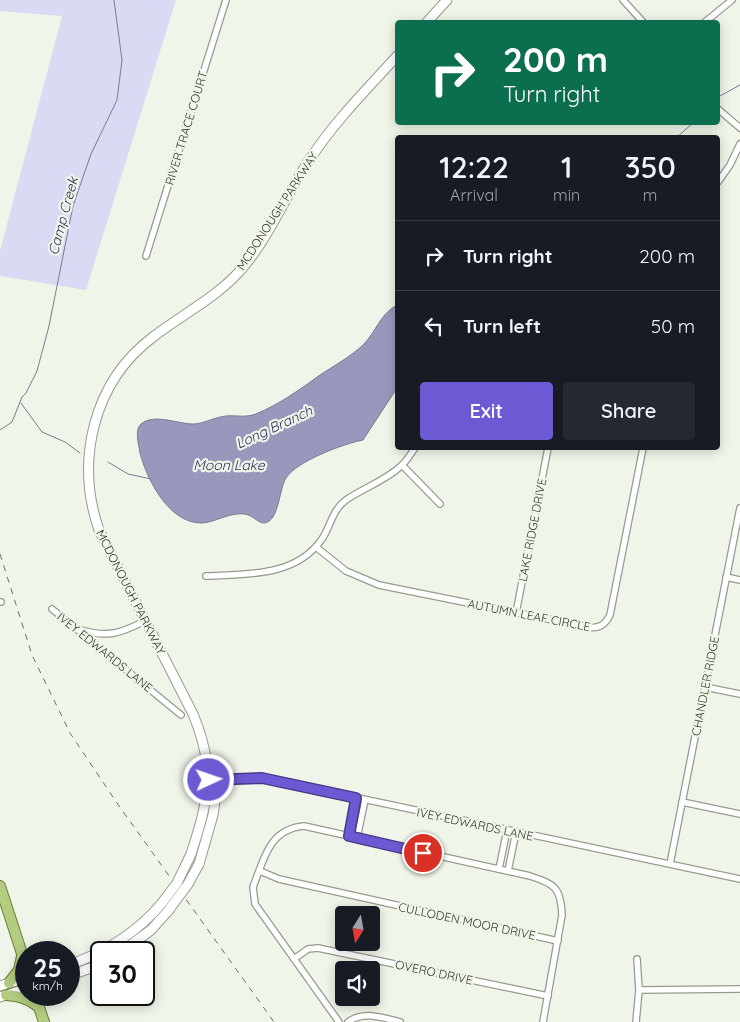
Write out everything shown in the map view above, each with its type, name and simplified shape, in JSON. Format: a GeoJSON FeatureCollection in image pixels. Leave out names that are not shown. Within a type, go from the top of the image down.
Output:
{"type":"FeatureCollection","features":[{"type":"Feature","properties":{"kind":"main road"},"geometry":{"type":"LineString","coordinates":[[0,886],[19,941]]}},
{"type":"Feature","properties":{"kind":"main road"},"geometry":{"type":"LineString","coordinates":[[15,977],[4,991],[29,1000],[39,1007],[44,1022]]}},
{"type":"Feature","properties":{"kind":"street","name":"RIVER TRACE COURT"},"geometry":{"type":"LineString","coordinates":[[146,256],[226,0]]}},
{"type":"Feature","properties":{"kind":"street"},"geometry":{"type":"LineString","coordinates":[[428,20],[446,0]]}},
{"type":"Feature","properties":{"kind":"street"},"geometry":{"type":"LineString","coordinates":[[623,0],[641,20]]}},
{"type":"Feature","properties":{"kind":"street"},"geometry":{"type":"LineString","coordinates":[[707,20],[732,0]]}},
{"type":"Feature","properties":{"kind":"street","name":"MCDONOUGH PARKWAY"},"geometry":{"type":"LineString","coordinates":[[80,960],[104,950],[148,919],[177,883],[191,854],[203,821],[209,780],[205,743],[103,540],[90,498],[89,448],[97,415],[117,375],[140,348],[217,292],[239,272],[255,250],[318,147],[395,58]]}},
{"type":"Feature","properties":{"kind":"street"},"geometry":{"type":"LineString","coordinates":[[720,111],[740,128]]}},
{"type":"Feature","properties":{"kind":"street"},"geometry":{"type":"LineString","coordinates":[[720,179],[730,165],[740,144]]}},
{"type":"Feature","properties":{"kind":"street"},"geometry":{"type":"LineString","coordinates":[[206,576],[270,572],[288,567],[304,558],[323,538],[337,508],[345,501],[402,466],[414,450]]}},
{"type":"Feature","properties":{"kind":"street","name":"LAKE RIDGE DRIVE"},"geometry":{"type":"LineString","coordinates":[[516,613],[548,450]]}},
{"type":"Feature","properties":{"kind":"street","name":"AUTUMN LEAF CIRCLE"},"geometry":{"type":"LineString","coordinates":[[316,547],[346,572],[379,585],[593,628],[600,627],[606,623],[611,612],[643,450]]}},
{"type":"Feature","properties":{"kind":"street"},"geometry":{"type":"LineString","coordinates":[[402,466],[440,504]]}},
{"type":"Feature","properties":{"kind":"street","name":"CHANDLER RIDGE"},"geometry":{"type":"LineString","coordinates":[[670,864],[740,508]]}},
{"type":"Feature","properties":{"kind":"street"},"geometry":{"type":"LineString","coordinates":[[726,577],[740,580]]}},
{"type":"Feature","properties":{"kind":"street","name":"IVEY EDWARDS LANE"},"geometry":{"type":"LineString","coordinates":[[52,609],[181,715]]}},
{"type":"Feature","properties":{"kind":"street"},"geometry":{"type":"LineString","coordinates":[[77,629],[95,635],[109,635],[124,632],[145,621]]}},
{"type":"Feature","properties":{"kind":"street"},"geometry":{"type":"LineString","coordinates":[[705,687],[740,694]]}},
{"type":"Feature","properties":{"kind":"street","name":"IVEY EDWARDS LANE"},"geometry":{"type":"LineString","coordinates":[[209,780],[262,778],[740,879]]}},
{"type":"Feature","properties":{"kind":"street"},"geometry":{"type":"LineString","coordinates":[[136,941],[146,934],[168,911],[188,884],[199,864],[214,815],[215,801],[209,780]]}},
{"type":"Feature","properties":{"kind":"street"},"geometry":{"type":"LineString","coordinates":[[349,836],[356,798]]}},
{"type":"Feature","properties":{"kind":"street"},"geometry":{"type":"LineString","coordinates":[[357,838],[365,800]]}},
{"type":"Feature","properties":{"kind":"street"},"geometry":{"type":"LineString","coordinates":[[682,802],[740,814]]}},
{"type":"Feature","properties":{"kind":"street"},"geometry":{"type":"LineString","coordinates":[[339,1022],[255,904],[253,890],[271,844],[281,832],[287,829],[304,826],[508,871],[548,882],[561,889],[562,915],[543,1022]]}},
{"type":"Feature","properties":{"kind":"street"},"geometry":{"type":"LineString","coordinates":[[499,869],[507,830]]}},
{"type":"Feature","properties":{"kind":"street"},"geometry":{"type":"LineString","coordinates":[[508,871],[516,832]]}},
{"type":"Feature","properties":{"kind":"street","name":"CULLODEN MOOR DRIVE"},"geometry":{"type":"LineString","coordinates":[[260,871],[280,879],[558,941]]}},
{"type":"Feature","properties":{"kind":"street","name":"OVERO DRIVE"},"geometry":{"type":"LineString","coordinates":[[294,959],[308,949],[318,948],[548,996]]}},
{"type":"Feature","properties":{"kind":"street"},"geometry":{"type":"LineString","coordinates":[[636,1022],[637,960]]}},
{"type":"Feature","properties":{"kind":"street"},"geometry":{"type":"LineString","coordinates":[[4,991],[15,984]]}},
{"type":"Feature","properties":{"kind":"street"},"geometry":{"type":"LineString","coordinates":[[638,990],[740,988]]}},
{"type":"Feature","properties":{"kind":"street"},"geometry":{"type":"LineString","coordinates":[[348,1022],[359,1016],[366,1015],[400,1022]]}},
{"type":"Feature","properties":{"kind":"shaded area"},"geometry":{"type":"Polygon","coordinates":[[[0,0],[176,0],[86,290],[0,276],[0,251],[62,16],[0,11],[0,0]]]}},
{"type":"Feature","properties":{"kind":"water","name":"Moon Lake"},"geometry":{"type":"Polygon","coordinates":[[[395,306],[395,392],[363,440],[321,454],[300,465],[286,478],[276,511],[269,521],[264,523],[242,514],[201,523],[189,521],[169,508],[154,487],[143,464],[138,438],[138,430],[141,424],[152,419],[159,419],[197,424],[222,417],[252,415],[265,410],[348,357],[363,345],[382,318],[395,306]]]}},
{"type":"Feature","properties":{"kind":"waterway","name":"Camp Creek"},"geometry":{"type":"LineString","coordinates":[[0,430],[12,422],[22,397],[37,371],[49,326],[73,206],[91,154],[117,100],[122,60],[114,0]]}},
{"type":"Feature","properties":{"kind":"waterway","name":"Long Branch"},"geometry":{"type":"LineString","coordinates":[[720,96],[740,85]]}},
{"type":"Feature","properties":{"kind":"waterway","name":"Long Branch"},"geometry":{"type":"LineString","coordinates":[[679,135],[691,125]]}},
{"type":"Feature","properties":{"kind":"waterway","name":"Long Branch"},"geometry":{"type":"LineString","coordinates":[[21,403],[42,432],[65,442],[80,453]]}},
{"type":"Feature","properties":{"kind":"waterway","name":"Long Branch"},"geometry":{"type":"LineString","coordinates":[[108,462],[128,474],[151,479]]}},
{"type":"Feature","properties":{"kind":"railway"},"geometry":{"type":"LineString","coordinates":[[0,554],[32,655],[70,733],[119,806],[274,1022]]}},
{"type":"Feature","properties":{"kind":"route"},"geometry":{"type":"LineString","coordinates":[[209,780],[262,778],[356,798],[349,836],[423,853]]}}]}
